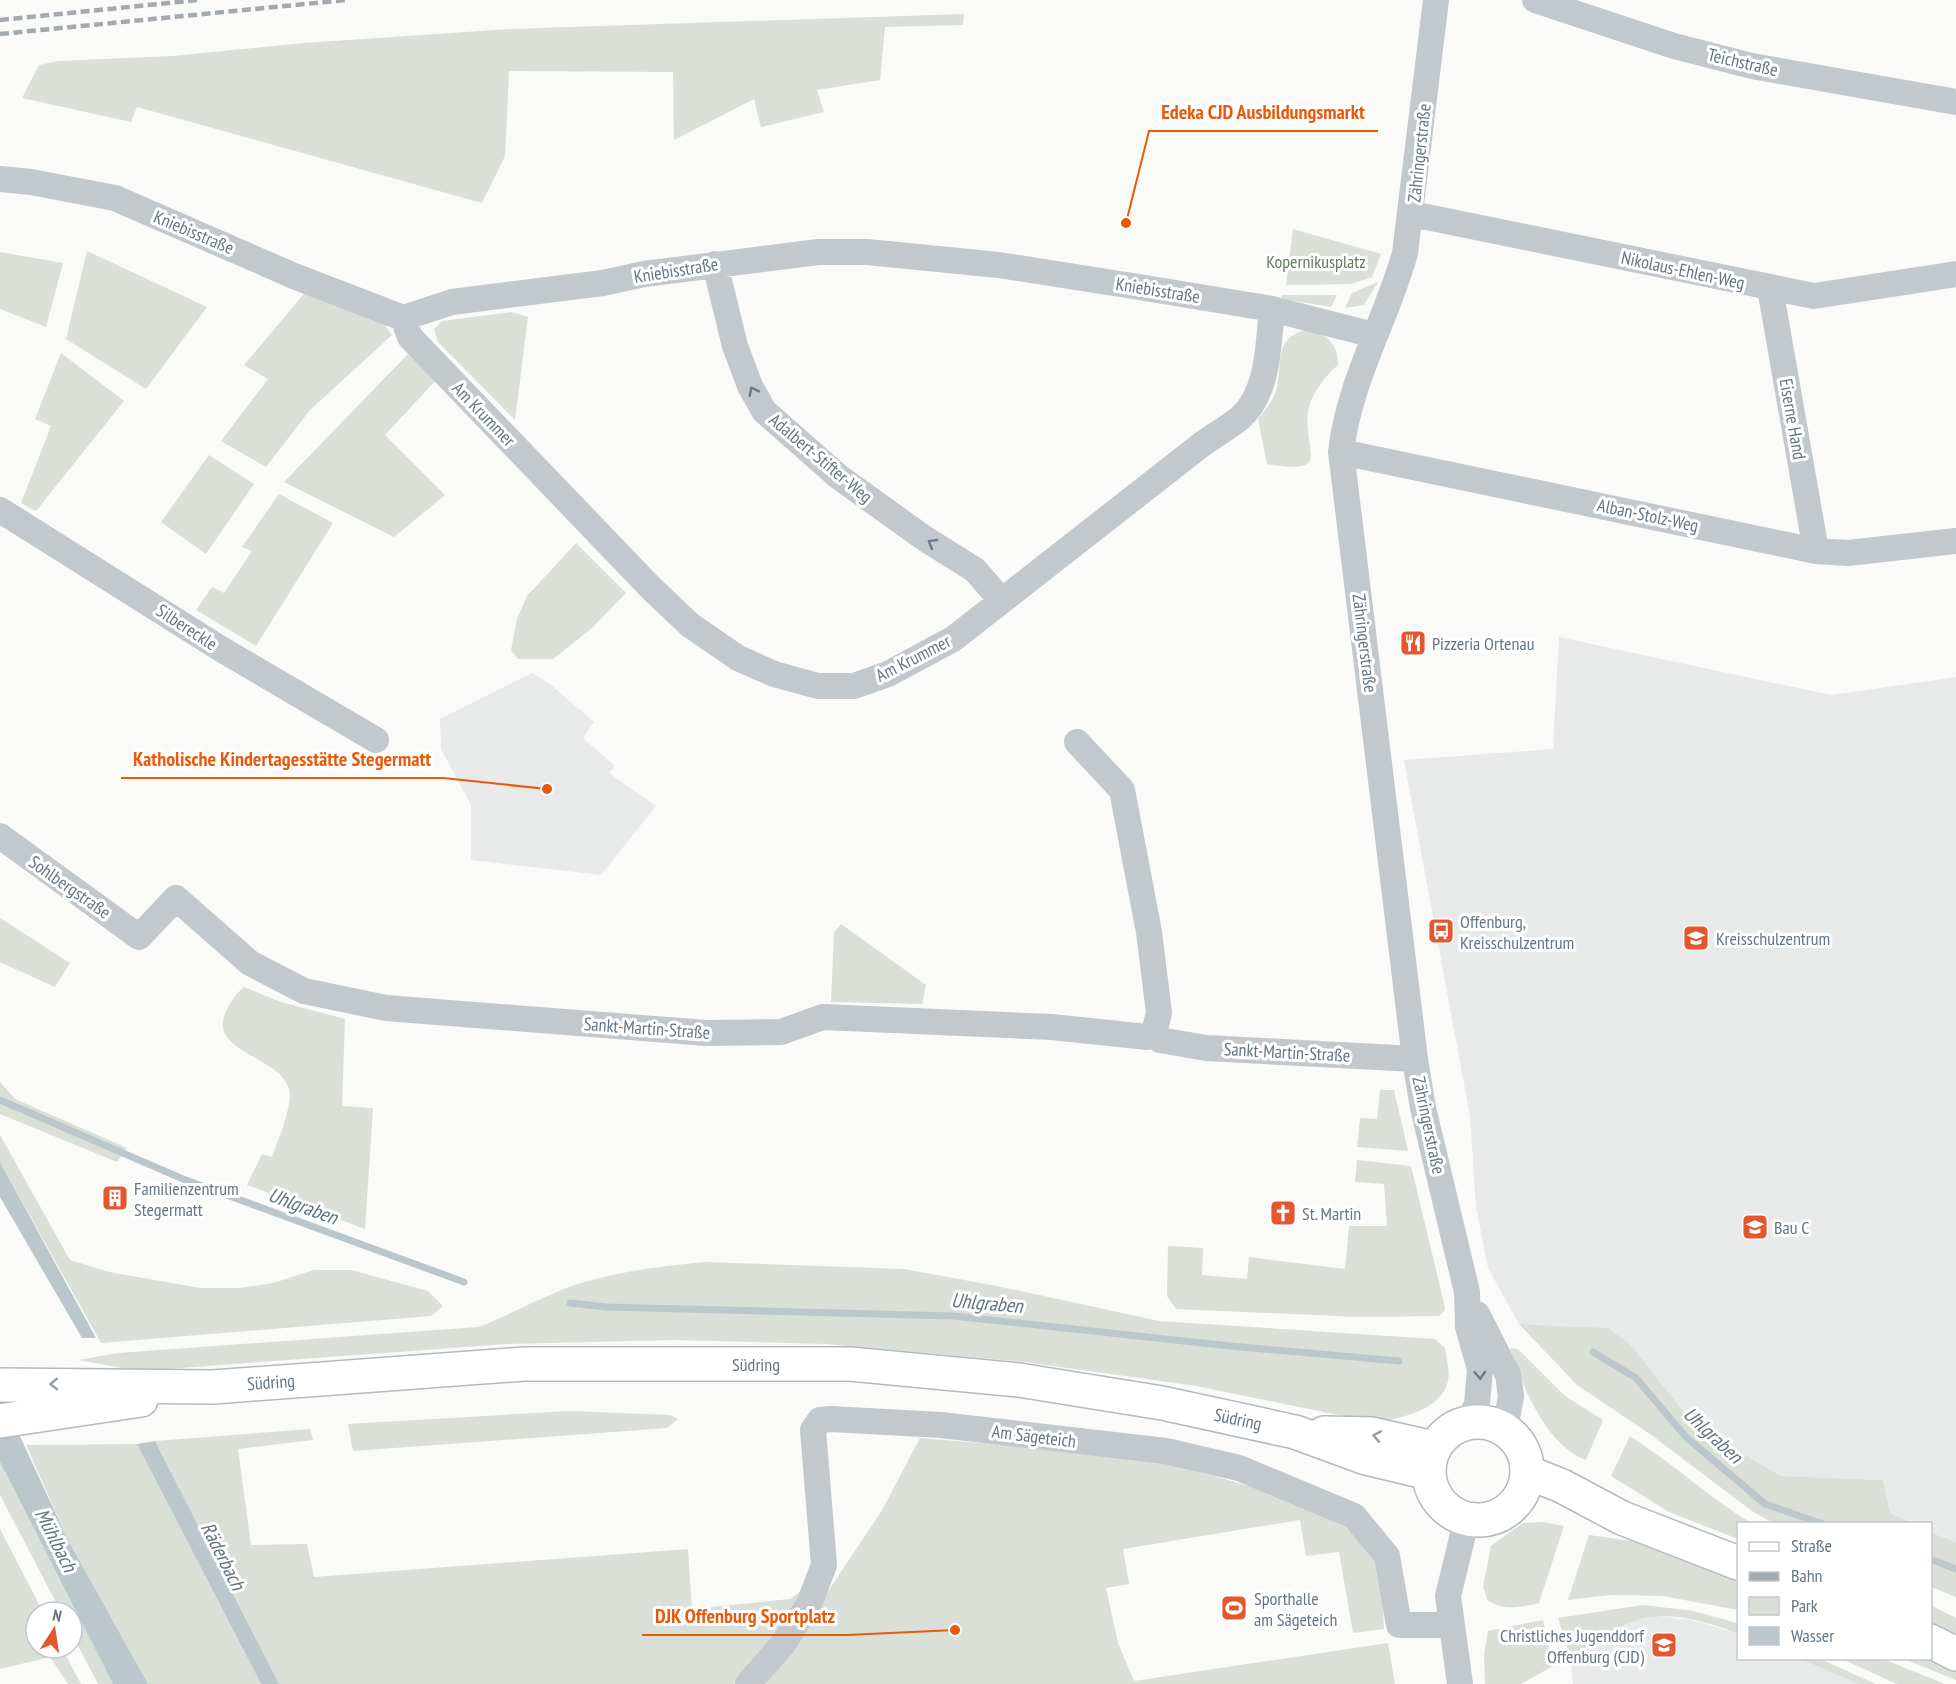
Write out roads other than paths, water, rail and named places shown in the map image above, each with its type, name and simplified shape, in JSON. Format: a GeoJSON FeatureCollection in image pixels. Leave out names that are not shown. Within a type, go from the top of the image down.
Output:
{"type":"FeatureCollection","features":[{"type":"Feature","properties":{"kind":"street","name":"Zähringerstraße"},"geometry":{"type":"LineString","coordinates":[[1436,0],[1412,214],[1405,253],[1395,288],[1374,335],[1345,418],[1341,452],[1415,1059],[1423,1108],[1467,1292],[1468,1327],[1480,1369],[1477,1404],[1468,1423]]}},
{"type":"Feature","properties":{"kind":"street","name":"Teichstraße"},"geometry":{"type":"LineString","coordinates":[[1535,0],[1674,46],[1752,66],[1956,102]]}},
{"type":"Feature","properties":{"kind":"street","name":"Kniebisstraße"},"geometry":{"type":"LineString","coordinates":[[0,178],[115,198],[294,276],[403,318],[452,302],[603,284],[644,274],[818,252],[867,252],[999,265],[1272,309],[1374,335]]}},
{"type":"Feature","properties":{"kind":"street","name":"Nikolaus-Ehlen-Weg"},"geometry":{"type":"LineString","coordinates":[[1412,214],[1814,296],[1956,274]]}},
{"type":"Feature","properties":{"kind":"street","name":"Adalbert-Stifter-Weg"},"geometry":{"type":"LineString","coordinates":[[715,264],[735,346],[750,386],[764,411],[839,477],[924,538],[981,575],[1001,600]]}},
{"type":"Feature","properties":{"kind":"street","name":"Eiserne Hand"},"geometry":{"type":"LineString","coordinates":[[1770,288],[1816,551]]}},
{"type":"Feature","properties":{"kind":"street","name":"Am Krummer"},"geometry":{"type":"LineString","coordinates":[[403,318],[410,337],[651,588],[690,625],[738,658],[774,674],[818,686],[854,686],[888,674],[953,639],[1201,445],[1240,418],[1255,397],[1266,372],[1272,309]]}},
{"type":"Feature","properties":{"kind":"street","name":"Alban-Stolz-Weg"},"geometry":{"type":"LineString","coordinates":[[1341,452],[1816,551],[1848,553],[1956,541]]}},
{"type":"Feature","properties":{"kind":"street","name":"Silbereckle"},"geometry":{"type":"LineString","coordinates":[[0,510],[221,649],[376,740]]}},
{"type":"Feature","properties":{"kind":"street"},"geometry":{"type":"LineString","coordinates":[[1077,742],[1122,790],[1149,932],[1159,1013],[1154,1036]]}},
{"type":"Feature","properties":{"kind":"street","name":"Sohlbergstraße"},"geometry":{"type":"LineString","coordinates":[[0,836],[140,937],[176,898]]}},
{"type":"Feature","properties":{"kind":"street","name":"Sankt-Martin-Straße"},"geometry":{"type":"LineString","coordinates":[[176,898],[250,963],[304,991],[386,1008],[706,1033],[781,1032],[823,1017],[1052,1027],[1154,1036],[1206,1048],[1415,1059]]}},
{"type":"Feature","properties":{"kind":"street","name":"Zähringerstraße"},"geometry":{"type":"LineString","coordinates":[[1467,1292],[1508,1375],[1511,1396],[1505,1430]]}},
{"type":"Feature","properties":{"kind":"street","name":"Südring"},"geometry":{"type":"LineString","coordinates":[[2,1385],[213,1387],[524,1364],[850,1364],[1019,1380],[1162,1402],[1295,1431],[1372,1434],[1432,1461]]}},
{"type":"Feature","properties":{"kind":"street","name":"Südring"},"geometry":{"type":"LineString","coordinates":[[10,1420],[213,1387]]}},
{"type":"Feature","properties":{"kind":"street","name":"Am Sägeteich"},"geometry":{"type":"LineString","coordinates":[[747,1684],[783,1644],[809,1604],[824,1565],[813,1430],[820,1420],[831,1419],[941,1425],[1166,1451],[1239,1468],[1354,1516],[1387,1556],[1399,1625],[1450,1625]]}},
{"type":"Feature","properties":{"kind":"street"},"geometry":{"type":"LineString","coordinates":[[1484,1422],[1505,1430],[1521,1448],[1523,1484],[1500,1514],[1484,1519],[1467,1518],[1455,1514],[1438,1499],[1432,1461],[1453,1428],[1468,1423],[1484,1422]]}},
{"type":"Feature","properties":{"kind":"street"},"geometry":{"type":"LineString","coordinates":[[1523,1484],[1562,1486],[1622,1518],[1737,1563]]}},
{"type":"Feature","properties":{"kind":"street"},"geometry":{"type":"LineString","coordinates":[[1460,1684],[1450,1625],[1448,1596],[1467,1518]]}},
{"type":"Feature","properties":{"kind":"street"},"geometry":{"type":"LineString","coordinates":[[1932,1642],[1956,1654]]}},
{"type":"Feature","properties":{"kind":"water"},"geometry":{"type":"Polygon","coordinates":[[[0,1162],[96,1338],[82,1338],[0,1197],[0,1162]]]}},
{"type":"Feature","properties":{"kind":"water","name":"Mühlbach"},"geometry":{"type":"Polygon","coordinates":[[[0,1393],[68,1540],[148,1684],[113,1684],[84,1627],[84,1600],[70,1600],[0,1462],[0,1393]]]}},
{"type":"Feature","properties":{"kind":"water"},"geometry":{"type":"Polygon","coordinates":[[[155,1441],[279,1684],[261,1684],[137,1444],[155,1441]]]}},
{"type":"Feature","properties":{"kind":"waterway","name":"Uhlgraben"},"geometry":{"type":"LineString","coordinates":[[0,1100],[183,1179],[464,1282]]}},
{"type":"Feature","properties":{"kind":"waterway","name":"Uhlgraben"},"geometry":{"type":"LineString","coordinates":[[570,1303],[606,1307],[953,1316],[1230,1346],[1399,1361]]}},
{"type":"Feature","properties":{"kind":"waterway","name":"Uhlgraben"},"geometry":{"type":"LineString","coordinates":[[1593,1352],[1636,1378],[1686,1437],[1765,1504],[1817,1522]]}},
{"type":"Feature","properties":{"kind":"waterway","name":"Uhlgraben"},"geometry":{"type":"LineString","coordinates":[[1932,1560],[1956,1569]]}},
{"type":"Feature","properties":{"kind":"railway"},"geometry":{"type":"LineString","coordinates":[[0,20],[198,0]]}},
{"type":"Feature","properties":{"kind":"railway"},"geometry":{"type":"LineString","coordinates":[[0,34],[346,0]]}},
{"type":"Feature","properties":{"kind":"place","name":"Edeka CJD Ausbildungsmarkt"},"geometry":{"type":"Point","coordinates":[1126,223]}},
{"type":"Feature","properties":{"kind":"place","name":"Pizzeria Ortenau"},"geometry":{"type":"Point","coordinates":[1413,643]}},
{"type":"Feature","properties":{"kind":"place","name":"Katholische Kindertagesstätte Stegermatt"},"geometry":{"type":"Point","coordinates":[547,789]}},
{"type":"Feature","properties":{"kind":"place","name":"Offenburg, Kreisschulzentrum"},"geometry":{"type":"Point","coordinates":[1441,931]}},
{"type":"Feature","properties":{"kind":"place","name":"Kreisschulzentrum"},"geometry":{"type":"Point","coordinates":[1696,938]}},
{"type":"Feature","properties":{"kind":"place","name":"Familienzentrum Stegermatt"},"geometry":{"type":"Point","coordinates":[115,1198]}},
{"type":"Feature","properties":{"kind":"place","name":"St. Martin"},"geometry":{"type":"Point","coordinates":[1283,1213]}},
{"type":"Feature","properties":{"kind":"place","name":"Bau C"},"geometry":{"type":"Point","coordinates":[1755,1227]}},
{"type":"Feature","properties":{"kind":"place","name":"Sporthalle am Sägeteich"},"geometry":{"type":"Point","coordinates":[1234,1608]}},
{"type":"Feature","properties":{"kind":"place","name":"DJK Offenburg Sportplatz"},"geometry":{"type":"Point","coordinates":[955,1630]}},
{"type":"Feature","properties":{"kind":"place","name":"Christliches Jugenddorf Offenburg (CJD)"},"geometry":{"type":"Point","coordinates":[1664,1645]}},
{"type":"Feature","properties":{"kind":"park label","name":"Kopernikusplatz"},"geometry":{"type":"Point","coordinates":[1316,261]}},
{"type":"Feature","properties":{"kind":"water label","name":"Räderbach"},"geometry":{"type":"Point","coordinates":[223,1556]}}]}
